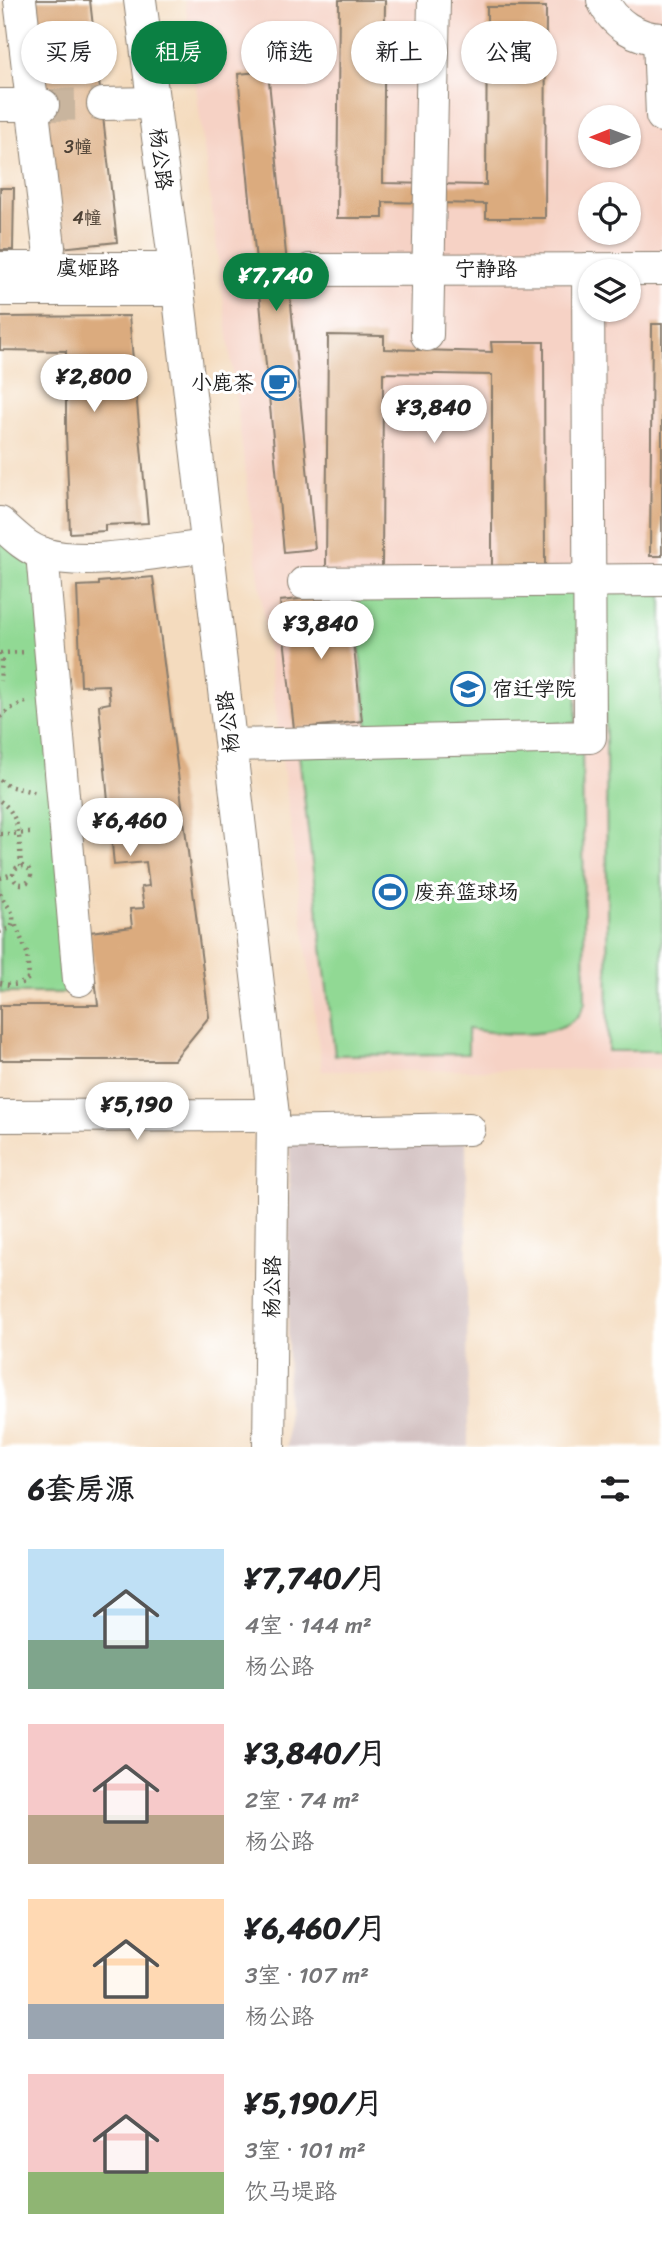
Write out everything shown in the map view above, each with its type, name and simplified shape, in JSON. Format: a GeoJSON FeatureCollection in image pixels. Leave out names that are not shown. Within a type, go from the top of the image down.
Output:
{"type":"FeatureCollection","features":[{"type":"Feature","properties":{"kind":"street"},"geometry":{"type":"LineString","coordinates":[[20,0],[37,105],[49,247]]}},
{"type":"Feature","properties":{"kind":"street","name":"杨公路"},"geometry":{"type":"LineString","coordinates":[[141,0],[208,546],[273,1124],[269,1447]]}},
{"type":"Feature","properties":{"kind":"street"},"geometry":{"type":"LineString","coordinates":[[427,335],[434,0]]}},
{"type":"Feature","properties":{"kind":"street"},"geometry":{"type":"LineString","coordinates":[[603,0],[619,23],[638,35],[661,39],[662,116]]}},
{"type":"Feature","properties":{"kind":"street"},"geometry":{"type":"LineString","coordinates":[[103,104],[154,103]]}},
{"type":"Feature","properties":{"kind":"street"},"geometry":{"type":"LineString","coordinates":[[0,105],[37,105]]}},
{"type":"Feature","properties":{"kind":"street","name":"虞姬路"},"geometry":{"type":"LineString","coordinates":[[0,268],[176,279]]}},
{"type":"Feature","properties":{"kind":"street","name":"宁静路"},"geometry":{"type":"LineString","coordinates":[[310,270],[578,269]]}},
{"type":"Feature","properties":{"kind":"street","name":"宁静路"},"geometry":{"type":"LineString","coordinates":[[641,269],[662,269]]}},
{"type":"Feature","properties":{"kind":"street"},"geometry":{"type":"LineString","coordinates":[[0,290],[176,279]]}},
{"type":"Feature","properties":{"kind":"street"},"geometry":{"type":"LineString","coordinates":[[231,745],[590,737],[588,322]]}},
{"type":"Feature","properties":{"kind":"street"},"geometry":{"type":"LineString","coordinates":[[0,523],[16,539],[42,554],[68,559],[208,546]]}},
{"type":"Feature","properties":{"kind":"street"},"geometry":{"type":"LineString","coordinates":[[42,554],[79,980]]}},
{"type":"Feature","properties":{"kind":"street"},"geometry":{"type":"LineString","coordinates":[[304,583],[662,580]]}},
{"type":"Feature","properties":{"kind":"street"},"geometry":{"type":"LineString","coordinates":[[0,1116],[469,1129]]}},
{"type":"Feature","properties":{"kind":"path"},"geometry":{"type":"LineString","coordinates":[[0,653],[0,681]]}},
{"type":"Feature","properties":{"kind":"path"},"geometry":{"type":"LineString","coordinates":[[0,780],[8,786],[26,791],[63,796]]}},
{"type":"Feature","properties":{"kind":"path"},"geometry":{"type":"LineString","coordinates":[[0,801],[15,817],[19,830],[21,866]]}},
{"type":"Feature","properties":{"kind":"path"},"geometry":{"type":"LineString","coordinates":[[0,834],[30,833]]}},
{"type":"Feature","properties":{"kind":"path"},"geometry":{"type":"LineString","coordinates":[[0,878],[13,874],[14,870],[21,866],[30,871],[29,880],[21,884],[13,874]]}},
{"type":"Feature","properties":{"kind":"path"},"geometry":{"type":"LineString","coordinates":[[0,893],[13,911],[14,921],[27,953],[29,978],[15,985],[0,983]]}},
{"type":"Feature","properties":{"kind":"path"},"geometry":{"type":"LineString","coordinates":[[0,932],[11,928],[14,921]]}},
{"type":"Feature","properties":{"kind":"shaded area","name":"宿迁学院"},"geometry":{"type":"Polygon","coordinates":[[[185,0],[662,0],[662,1069],[322,1071],[196,84],[227,84],[227,21],[188,21],[185,0]]]}},
{"type":"Feature","properties":{"kind":"shaded area"},"geometry":{"type":"Polygon","coordinates":[[[466,1137],[468,1447],[287,1447],[290,1139],[466,1137]]]}},
{"type":"Feature","properties":{"kind":"green space"},"geometry":{"type":"Polygon","coordinates":[[[0,541],[35,558],[72,993],[0,993],[0,541]]]}},
{"type":"Feature","properties":{"kind":"green space"},"geometry":{"type":"Polygon","coordinates":[[[580,587],[576,723],[368,729],[353,592],[580,587]]]}},
{"type":"Feature","properties":{"kind":"green space"},"geometry":{"type":"Polygon","coordinates":[[[601,589],[662,589],[662,1051],[608,1051],[606,745],[601,589]]]}},
{"type":"Feature","properties":{"kind":"green space"},"geometry":{"type":"Polygon","coordinates":[[[582,741],[585,1003],[580,1014],[566,1025],[539,1033],[509,1034],[468,1029],[468,1054],[335,1055],[299,755],[582,741]]]}},
{"type":"Feature","properties":{"kind":"building"},"geometry":{"type":"Polygon","coordinates":[[[33,0],[90,0],[92,21],[35,21],[33,0]]]}},
{"type":"Feature","properties":{"kind":"building"},"geometry":{"type":"Polygon","coordinates":[[[339,0],[385,0],[385,21],[351,21],[351,84],[384,84],[383,183],[486,185],[487,84],[546,84],[545,218],[486,218],[486,204],[383,202],[383,218],[337,218],[339,0]]]}},
{"type":"Feature","properties":{"kind":"building"},"geometry":{"type":"Polygon","coordinates":[[[487,7],[546,7],[546,21],[487,21],[487,7]]]}},
{"type":"Feature","properties":{"kind":"building"},"geometry":{"type":"Polygon","coordinates":[[[238,74],[241,74],[241,84],[269,84],[315,549],[284,552],[238,74]]]}},
{"type":"Feature","properties":{"kind":"building"},"geometry":{"type":"Polygon","coordinates":[[[42,84],[99,84],[117,242],[61,248],[42,84]]]}},
{"type":"Feature","properties":{"kind":"building"},"geometry":{"type":"Polygon","coordinates":[[[0,188],[14,188],[13,250],[0,250],[0,188]]]}},
{"type":"Feature","properties":{"kind":"building"},"geometry":{"type":"Polygon","coordinates":[[[129,316],[148,523],[105,525],[105,531],[70,533],[66,351],[0,350],[0,317],[129,316]]]}},
{"type":"Feature","properties":{"kind":"building"},"geometry":{"type":"Polygon","coordinates":[[[652,324],[662,324],[662,556],[650,556],[652,324]]]}},
{"type":"Feature","properties":{"kind":"building"},"geometry":{"type":"Polygon","coordinates":[[[328,335],[384,336],[384,349],[492,352],[491,342],[544,342],[545,569],[492,569],[492,375],[383,373],[382,567],[326,567],[328,335]]]}},
{"type":"Feature","properties":{"kind":"building"},"geometry":{"type":"Polygon","coordinates":[[[153,577],[209,1017],[174,1060],[0,1060],[0,1005],[98,1005],[90,932],[132,927],[130,909],[144,908],[141,887],[149,886],[146,862],[114,865],[99,705],[110,703],[108,685],[81,686],[77,586],[153,577]]]}},
{"type":"Feature","properties":{"kind":"building"},"geometry":{"type":"Polygon","coordinates":[[[348,594],[362,721],[294,729],[280,601],[348,594]]]}},
{"type":"Feature","properties":{"kind":"tunnel"},"geometry":{"type":"LineString","coordinates":[[43,105],[103,104]]}},
{"type":"Feature","properties":{"kind":"place","name":"小鹿茶"},"geometry":{"type":"Point","coordinates":[279,383]}},
{"type":"Feature","properties":{"kind":"place","name":"宿迁学院"},"geometry":{"type":"Point","coordinates":[468,689]}},
{"type":"Feature","properties":{"kind":"place","name":"废弃篮球场"},"geometry":{"type":"Point","coordinates":[390,892]}}]}
